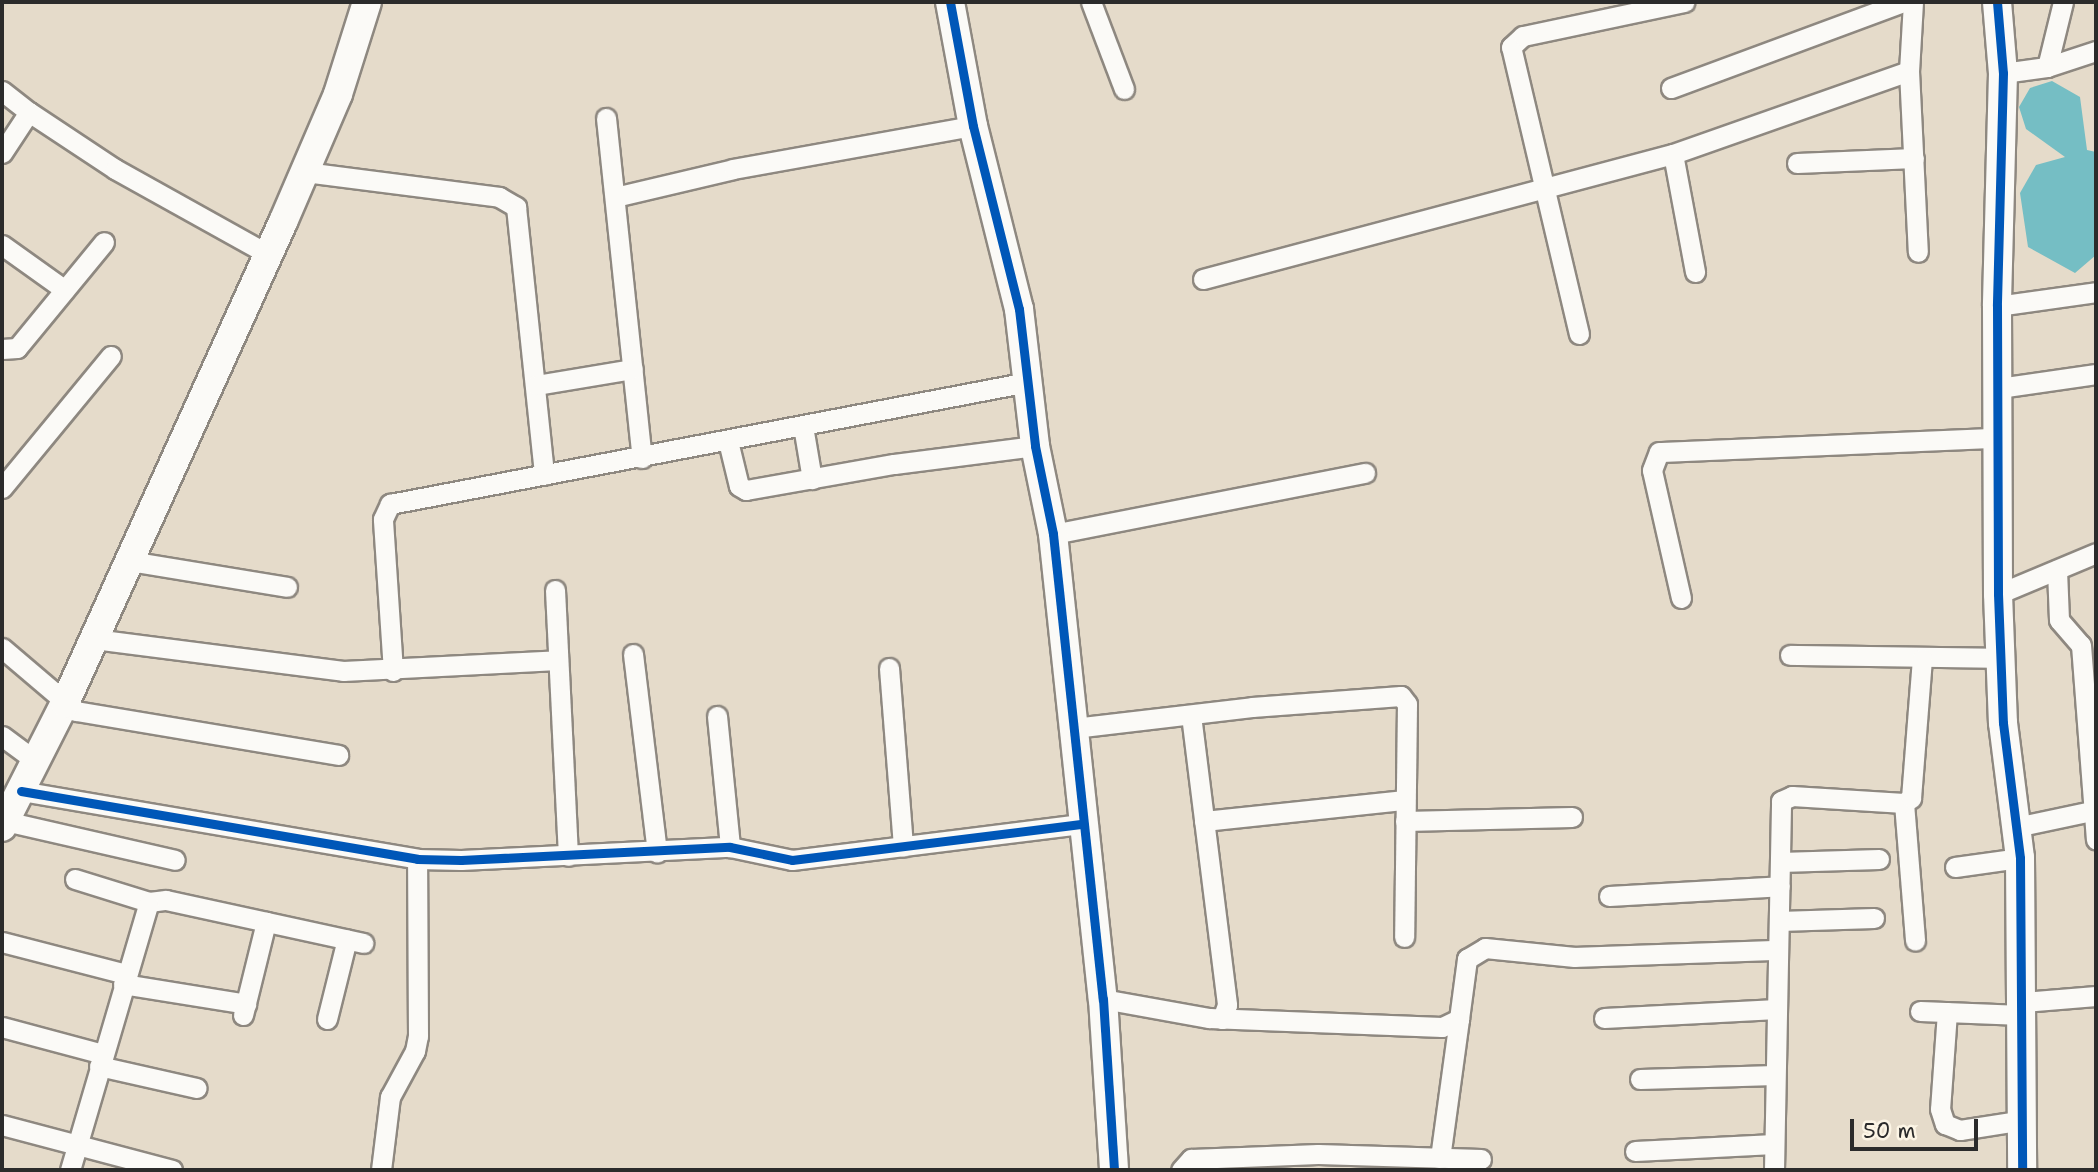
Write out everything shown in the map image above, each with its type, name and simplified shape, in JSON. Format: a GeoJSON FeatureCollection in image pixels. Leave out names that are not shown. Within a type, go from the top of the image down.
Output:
{"type":"FeatureCollection","features":[{"type":"Feature","properties":{"kind":"street"},"geometry":{"type":"LineString","coordinates":[[175,860],[3,824],[65,703],[305,172],[338,94],[367,2]]}},
{"type":"Feature","properties":{"kind":"street"},"geometry":{"type":"LineString","coordinates":[[950,2],[973,126],[1019,309],[1035,446],[1053,534],[1103,999],[1114,1170]]}},
{"type":"Feature","properties":{"kind":"street"},"geometry":{"type":"LineString","coordinates":[[1091,2],[1124,89]]}},
{"type":"Feature","properties":{"kind":"street"},"geometry":{"type":"LineString","coordinates":[[1579,334],[1511,47],[1516,39],[1660,5],[1684,2]]}},
{"type":"Feature","properties":{"kind":"street"},"geometry":{"type":"LineString","coordinates":[[1671,88],[1904,2]]}},
{"type":"Feature","properties":{"kind":"street"},"geometry":{"type":"LineString","coordinates":[[1913,2],[1909,71],[1918,252]]}},
{"type":"Feature","properties":{"kind":"street"},"geometry":{"type":"LineString","coordinates":[[1997,2],[2003,73],[1997,306],[1998,594],[2001,658],[2020,858],[2022,1008],[2018,1121],[2022,1170]]}},
{"type":"Feature","properties":{"kind":"street"},"geometry":{"type":"LineString","coordinates":[[2047,67],[2063,2]]}},
{"type":"Feature","properties":{"kind":"street"},"geometry":{"type":"LineString","coordinates":[[2003,73],[2047,67],[2096,51]]}},
{"type":"Feature","properties":{"kind":"street"},"geometry":{"type":"LineString","coordinates":[[1203,279],[1673,154],[1909,71]]}},
{"type":"Feature","properties":{"kind":"street"},"geometry":{"type":"LineString","coordinates":[[2,91],[115,169],[268,254]]}},
{"type":"Feature","properties":{"kind":"street"},"geometry":{"type":"LineString","coordinates":[[2,153],[29,112]]}},
{"type":"Feature","properties":{"kind":"street"},"geometry":{"type":"LineString","coordinates":[[606,118],[642,457]]}},
{"type":"Feature","properties":{"kind":"street"},"geometry":{"type":"LineString","coordinates":[[615,197],[733,169],[973,126]]}},
{"type":"Feature","properties":{"kind":"street"},"geometry":{"type":"LineString","coordinates":[[1673,154],[1695,272]]}},
{"type":"Feature","properties":{"kind":"street"},"geometry":{"type":"LineString","coordinates":[[1797,163],[1914,158]]}},
{"type":"Feature","properties":{"kind":"street"},"geometry":{"type":"LineString","coordinates":[[305,172],[499,197],[516,207],[544,475]]}},
{"type":"Feature","properties":{"kind":"street"},"geometry":{"type":"LineString","coordinates":[[2,349],[17,348],[104,242]]}},
{"type":"Feature","properties":{"kind":"street"},"geometry":{"type":"LineString","coordinates":[[2,245],[65,289]]}},
{"type":"Feature","properties":{"kind":"street"},"geometry":{"type":"LineString","coordinates":[[1997,306],[2096,292]]}},
{"type":"Feature","properties":{"kind":"street"},"geometry":{"type":"LineString","coordinates":[[2,488],[111,356]]}},
{"type":"Feature","properties":{"kind":"street"},"geometry":{"type":"LineString","coordinates":[[536,385],[633,369]]}},
{"type":"Feature","properties":{"kind":"street"},"geometry":{"type":"LineString","coordinates":[[1998,388],[2096,374]]}},
{"type":"Feature","properties":{"kind":"street"},"geometry":{"type":"LineString","coordinates":[[393,671],[385,510],[401,500],[728,441],[1028,382]]}},
{"type":"Feature","properties":{"kind":"street"},"geometry":{"type":"LineString","coordinates":[[803,426],[812,480]]}},
{"type":"Feature","properties":{"kind":"street"},"geometry":{"type":"LineString","coordinates":[[1681,598],[1652,470],[1659,452],[1998,438]]}},
{"type":"Feature","properties":{"kind":"street"},"geometry":{"type":"LineString","coordinates":[[728,441],[743,489],[1035,446]]}},
{"type":"Feature","properties":{"kind":"street"},"geometry":{"type":"LineString","coordinates":[[1053,534],[1365,473]]}},
{"type":"Feature","properties":{"kind":"street"},"geometry":{"type":"LineString","coordinates":[[1998,594],[2096,553]]}},
{"type":"Feature","properties":{"kind":"street"},"geometry":{"type":"LineString","coordinates":[[129,561],[287,587]]}},
{"type":"Feature","properties":{"kind":"street"},"geometry":{"type":"LineString","coordinates":[[2057,570],[2059,620],[2081,645],[2096,839]]}},
{"type":"Feature","properties":{"kind":"street"},"geometry":{"type":"LineString","coordinates":[[555,590],[568,856]]}},
{"type":"Feature","properties":{"kind":"street"},"geometry":{"type":"LineString","coordinates":[[94,639],[343,671],[393,671],[558,660]]}},
{"type":"Feature","properties":{"kind":"street"},"geometry":{"type":"LineString","coordinates":[[2,648],[65,703],[98,717],[338,755]]}},
{"type":"Feature","properties":{"kind":"street"},"geometry":{"type":"LineString","coordinates":[[633,654],[657,853]]}},
{"type":"Feature","properties":{"kind":"street"},"geometry":{"type":"LineString","coordinates":[[1790,655],[2001,658]]}},
{"type":"Feature","properties":{"kind":"street"},"geometry":{"type":"LineString","coordinates":[[1914,941],[1904,803],[1914,790],[1922,658]]}},
{"type":"Feature","properties":{"kind":"street"},"geometry":{"type":"LineString","coordinates":[[889,668],[903,846]]}},
{"type":"Feature","properties":{"kind":"street"},"geometry":{"type":"LineString","coordinates":[[1074,728],[1395,693],[1408,704],[1404,937]]}},
{"type":"Feature","properties":{"kind":"street"},"geometry":{"type":"LineString","coordinates":[[1191,715],[1227,1005],[1222,1019]]}},
{"type":"Feature","properties":{"kind":"street"},"geometry":{"type":"LineString","coordinates":[[717,716],[730,847]]}},
{"type":"Feature","properties":{"kind":"street"},"geometry":{"type":"LineString","coordinates":[[2,736],[37,762]]}},
{"type":"Feature","properties":{"kind":"street"},"geometry":{"type":"LineString","coordinates":[[21,791],[416,859],[657,853],[730,847],[792,860],[1083,824]]}},
{"type":"Feature","properties":{"kind":"street"},"geometry":{"type":"LineString","coordinates":[[1774,1170],[1780,809],[1785,797],[1904,803]]}},
{"type":"Feature","properties":{"kind":"street"},"geometry":{"type":"LineString","coordinates":[[1204,821],[1405,800]]}},
{"type":"Feature","properties":{"kind":"street"},"geometry":{"type":"LineString","coordinates":[[2016,827],[2095,810]]}},
{"type":"Feature","properties":{"kind":"street"},"geometry":{"type":"LineString","coordinates":[[1405,821],[1572,817]]}},
{"type":"Feature","properties":{"kind":"street"},"geometry":{"type":"LineString","coordinates":[[1955,867],[2020,858]]}},
{"type":"Feature","properties":{"kind":"street"},"geometry":{"type":"LineString","coordinates":[[381,1170],[390,1097],[415,1051],[418,1036],[416,859]]}},
{"type":"Feature","properties":{"kind":"street"},"geometry":{"type":"LineString","coordinates":[[1780,862],[1879,859]]}},
{"type":"Feature","properties":{"kind":"street"},"geometry":{"type":"LineString","coordinates":[[75,879],[149,902],[158,899],[355,941],[327,1019]]}},
{"type":"Feature","properties":{"kind":"street"},"geometry":{"type":"LineString","coordinates":[[1609,896],[1780,886]]}},
{"type":"Feature","properties":{"kind":"street"},"geometry":{"type":"LineString","coordinates":[[70,1170],[149,902]]}},
{"type":"Feature","properties":{"kind":"street"},"geometry":{"type":"LineString","coordinates":[[1779,921],[1874,918]]}},
{"type":"Feature","properties":{"kind":"street"},"geometry":{"type":"LineString","coordinates":[[2,942],[125,979],[245,1009],[266,922]]}},
{"type":"Feature","properties":{"kind":"street"},"geometry":{"type":"LineString","coordinates":[[1440,1158],[1467,959],[1485,947],[1575,957],[1778,950]]}},
{"type":"Feature","properties":{"kind":"street"},"geometry":{"type":"LineString","coordinates":[[1920,1011],[2022,1008],[2096,996]]}},
{"type":"Feature","properties":{"kind":"street"},"geometry":{"type":"LineString","coordinates":[[1103,999],[1222,1019],[1442,1027],[1459,1019]]}},
{"type":"Feature","properties":{"kind":"street"},"geometry":{"type":"LineString","coordinates":[[1604,1018],[1777,1009]]}},
{"type":"Feature","properties":{"kind":"street"},"geometry":{"type":"LineString","coordinates":[[1947,1012],[1940,1109],[1945,1124],[1961,1130],[2018,1121]]}},
{"type":"Feature","properties":{"kind":"street"},"geometry":{"type":"LineString","coordinates":[[2,1027],[197,1088]]}},
{"type":"Feature","properties":{"kind":"street"},"geometry":{"type":"LineString","coordinates":[[1640,1079],[1775,1075]]}},
{"type":"Feature","properties":{"kind":"street"},"geometry":{"type":"LineString","coordinates":[[2,1125],[76,1148],[172,1170]]}},
{"type":"Feature","properties":{"kind":"street"},"geometry":{"type":"LineString","coordinates":[[1634,1151],[1774,1144]]}},
{"type":"Feature","properties":{"kind":"street"},"geometry":{"type":"LineString","coordinates":[[1181,1170],[1191,1159],[1282,1155],[1482,1159]]}},
{"type":"Feature","properties":{"kind":"water"},"geometry":{"type":"Polygon","coordinates":[[[2052,81],[2080,97],[2087,150],[2096,152],[2096,255],[2075,273],[2028,247],[2020,193],[2036,165],[2065,157],[2026,129],[2019,107],[2030,88],[2052,81]]]}},
{"type":"Feature","properties":{"kind":"cycle path"},"geometry":{"type":"LineString","coordinates":[[950,2],[973,126],[1019,309],[1035,446],[1053,534],[1103,999],[1114,1170]]}},
{"type":"Feature","properties":{"kind":"cycle path"},"geometry":{"type":"LineString","coordinates":[[1997,2],[2003,73],[1997,306],[1998,594],[2003,723],[2020,858],[2022,1170]]}},
{"type":"Feature","properties":{"kind":"cycle path"},"geometry":{"type":"LineString","coordinates":[[21,791],[417,859],[461,860],[730,847],[792,860],[1083,824]]}}]}
